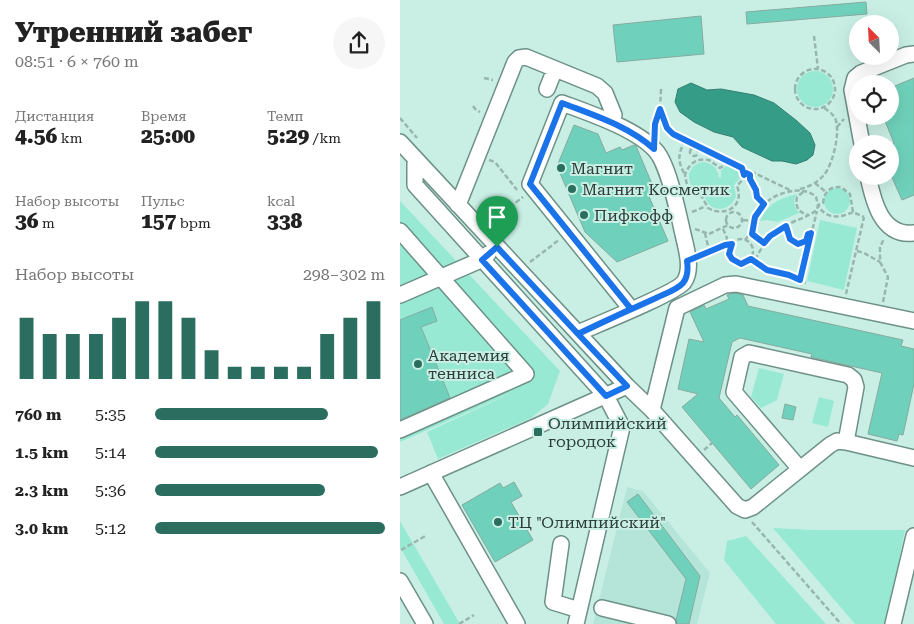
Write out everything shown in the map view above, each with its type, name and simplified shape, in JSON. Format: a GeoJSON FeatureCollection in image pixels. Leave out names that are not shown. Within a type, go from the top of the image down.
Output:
{"type":"FeatureCollection","features":[{"type":"Feature","properties":{"kind":"street"},"geometry":{"type":"LineString","coordinates":[[860,135],[852,90],[855,78],[861,73],[906,55],[914,54]]}},
{"type":"Feature","properties":{"kind":"street"},"geometry":{"type":"LineString","coordinates":[[458,205],[515,62],[519,58],[526,57],[601,89],[614,115]]}},
{"type":"Feature","properties":{"kind":"street"},"geometry":{"type":"LineString","coordinates":[[547,90],[555,69]]}},
{"type":"Feature","properties":{"kind":"street"},"geometry":{"type":"LineString","coordinates":[[578,334],[631,309],[682,284],[687,276],[687,261],[682,232],[664,164],[654,149],[622,128],[562,103],[528,193],[568,232],[631,309]]}},
{"type":"Feature","properties":{"kind":"street"},"geometry":{"type":"LineString","coordinates":[[400,142],[578,334],[652,410],[737,506],[745,510],[753,507],[837,441],[914,458]]}},
{"type":"Feature","properties":{"kind":"street"},"geometry":{"type":"LineString","coordinates":[[415,160],[415,185],[606,396],[622,427],[577,617],[553,602],[562,544]]}},
{"type":"Feature","properties":{"kind":"street"},"geometry":{"type":"LineString","coordinates":[[870,185],[881,218],[898,231],[914,233]]}},
{"type":"Feature","properties":{"kind":"street"},"geometry":{"type":"LineString","coordinates":[[400,231],[526,374],[400,430]]}},
{"type":"Feature","properties":{"kind":"street"},"geometry":{"type":"LineString","coordinates":[[400,295],[482,260],[497,247]]}},
{"type":"Feature","properties":{"kind":"street"},"geometry":{"type":"LineString","coordinates":[[652,410],[677,308],[724,285],[736,284],[914,321]]}},
{"type":"Feature","properties":{"kind":"street"},"geometry":{"type":"LineString","coordinates":[[800,469],[734,392],[742,357],[745,354],[750,353],[848,376],[854,380],[856,387],[846,442]]}},
{"type":"Feature","properties":{"kind":"street"},"geometry":{"type":"LineString","coordinates":[[400,487],[627,386]]}},
{"type":"Feature","properties":{"kind":"street"},"geometry":{"type":"LineString","coordinates":[[431,473],[517,624]]}},
{"type":"Feature","properties":{"kind":"street"},"geometry":{"type":"LineString","coordinates":[[893,624],[914,536]]}},
{"type":"Feature","properties":{"kind":"street"},"geometry":{"type":"LineString","coordinates":[[400,581],[425,624]]}},
{"type":"Feature","properties":{"kind":"street"},"geometry":{"type":"LineString","coordinates":[[602,608],[668,624]]}},
{"type":"Feature","properties":{"kind":"path"},"geometry":{"type":"LineString","coordinates":[[814,36],[818,69]]}},
{"type":"Feature","properties":{"kind":"path"},"geometry":{"type":"LineString","coordinates":[[818,69],[830,75],[835,87],[832,99],[823,107],[810,108],[800,102],[795,91],[795,84],[807,70],[818,69]]}},
{"type":"Feature","properties":{"kind":"path"},"geometry":{"type":"LineString","coordinates":[[654,149],[655,124],[660,109],[661,89]]}},
{"type":"Feature","properties":{"kind":"path"},"geometry":{"type":"LineString","coordinates":[[746,240],[752,234],[754,221],[764,204],[772,198],[814,183],[829,169],[837,128],[832,113],[823,107]]}},
{"type":"Feature","properties":{"kind":"path"},"geometry":{"type":"LineString","coordinates":[[660,109],[667,128],[673,134],[742,168],[795,191],[813,194],[816,197],[818,206],[825,215],[834,217],[853,212],[864,217],[869,215]]}},
{"type":"Feature","properties":{"kind":"path"},"geometry":{"type":"LineString","coordinates":[[685,140],[678,159],[688,187],[692,192],[701,195],[708,208],[720,213],[737,212],[743,220]]}},
{"type":"Feature","properties":{"kind":"path"},"geometry":{"type":"LineString","coordinates":[[693,144],[690,154],[695,155],[697,160]]}},
{"type":"Feature","properties":{"kind":"path"},"geometry":{"type":"LineString","coordinates":[[485,158],[495,162],[528,193],[491,222]]}},
{"type":"Feature","properties":{"kind":"path"},"geometry":{"type":"LineString","coordinates":[[685,175],[691,164],[697,160],[709,160],[720,168],[726,162],[730,162]]}},
{"type":"Feature","properties":{"kind":"path"},"geometry":{"type":"LineString","coordinates":[[742,168],[744,177],[747,181],[750,179]]}},
{"type":"Feature","properties":{"kind":"path"},"geometry":{"type":"LineString","coordinates":[[743,220],[739,227],[732,228],[728,225],[726,219],[739,197],[737,186],[744,177],[749,174],[750,179],[755,185],[757,197],[764,204]]}},
{"type":"Feature","properties":{"kind":"path"},"geometry":{"type":"LineString","coordinates":[[814,183],[826,192]]}},
{"type":"Feature","properties":{"kind":"path"},"geometry":{"type":"LineString","coordinates":[[800,280],[818,206],[823,203],[826,192],[835,186],[846,190],[851,199],[853,212]]}},
{"type":"Feature","properties":{"kind":"path"},"geometry":{"type":"LineString","coordinates":[[804,191],[797,197],[797,207],[800,211],[809,215]]}},
{"type":"Feature","properties":{"kind":"path"},"geometry":{"type":"LineString","coordinates":[[754,262],[770,236],[817,210]]}},
{"type":"Feature","properties":{"kind":"path"},"geometry":{"type":"LineString","coordinates":[[846,295],[864,217]]}},
{"type":"Feature","properties":{"kind":"path"},"geometry":{"type":"LineString","coordinates":[[743,220],[754,221]]}},
{"type":"Feature","properties":{"kind":"path"},"geometry":{"type":"LineString","coordinates":[[682,232],[692,228],[709,234],[728,225]]}},
{"type":"Feature","properties":{"kind":"path"},"geometry":{"type":"LineString","coordinates":[[786,226],[790,239],[798,244],[806,241],[808,234],[811,233]]}},
{"type":"Feature","properties":{"kind":"path"},"geometry":{"type":"LineString","coordinates":[[883,303],[888,277],[880,262],[880,247],[891,226]]}},
{"type":"Feature","properties":{"kind":"path"},"geometry":{"type":"LineString","coordinates":[[723,229],[727,238],[725,245]]}},
{"type":"Feature","properties":{"kind":"path"},"geometry":{"type":"LineString","coordinates":[[528,263],[568,232]]}},
{"type":"Feature","properties":{"kind":"path"},"geometry":{"type":"LineString","coordinates":[[705,233],[708,246],[715,249]]}},
{"type":"Feature","properties":{"kind":"path"},"geometry":{"type":"LineString","coordinates":[[752,234],[764,243]]}},
{"type":"Feature","properties":{"kind":"path"},"geometry":{"type":"LineString","coordinates":[[736,240],[746,240],[751,244],[753,249],[751,259],[741,264],[732,259],[729,254],[732,244],[736,240]]}},
{"type":"Feature","properties":{"kind":"path"},"geometry":{"type":"LineString","coordinates":[[687,261],[725,245],[732,244]]}},
{"type":"Feature","properties":{"kind":"path"},"geometry":{"type":"LineString","coordinates":[[856,251],[864,253],[880,262]]}},
{"type":"Feature","properties":{"kind":"path"},"geometry":{"type":"LineString","coordinates":[[751,259],[767,270],[800,280],[811,288]]}},
{"type":"Feature","properties":{"kind":"path"},"geometry":{"type":"LineString","coordinates":[[745,510],[754,526],[841,624]]}},
{"type":"Feature","properties":{"kind":"path"},"geometry":{"type":"LineString","coordinates":[[401,550],[427,535]]}},
{"type":"Feature","properties":{"kind":"path"},"geometry":{"type":"LineString","coordinates":[[459,624],[474,616]]}},
{"type":"Feature","properties":{"kind":"shaded area"},"geometry":{"type":"Polygon","coordinates":[[[815,71],[822,72],[828,76],[832,82],[832,96],[828,102],[822,106],[815,107],[808,106],[802,102],[798,96],[797,89],[798,82],[802,76],[808,72],[815,71]]]}},
{"type":"Feature","properties":{"kind":"shaded area"},"geometry":{"type":"Polygon","coordinates":[[[691,83],[707,90],[721,89],[754,95],[774,103],[810,133],[815,145],[813,155],[807,160],[796,164],[772,161],[742,147],[733,137],[714,132],[694,122],[680,112],[675,102],[678,89],[691,83]]]}},
{"type":"Feature","properties":{"kind":"shaded area"},"geometry":{"type":"Polygon","coordinates":[[[703,162],[714,167],[719,178],[721,177],[721,171],[727,166],[732,165],[740,169],[740,178],[734,185],[736,196],[728,206],[718,209],[713,207],[709,204],[704,193],[698,191],[690,183],[689,178],[692,168],[703,162]]]}},
{"type":"Feature","properties":{"kind":"shaded area"},"geometry":{"type":"Polygon","coordinates":[[[837,188],[846,192],[850,201],[846,210],[837,214],[828,210],[824,201],[828,192],[837,188]]]}},
{"type":"Feature","properties":{"kind":"shaded area"},"geometry":{"type":"Polygon","coordinates":[[[797,194],[794,204],[799,213],[778,222],[760,221],[770,206],[797,194]]]}},
{"type":"Feature","properties":{"kind":"shaded area"},"geometry":{"type":"Polygon","coordinates":[[[400,201],[560,371],[548,404],[531,418],[438,459],[427,432],[518,390],[400,442],[400,201]]]}},
{"type":"Feature","properties":{"kind":"shaded area"},"geometry":{"type":"Polygon","coordinates":[[[820,220],[857,228],[844,290],[807,281],[820,220]]]}},
{"type":"Feature","properties":{"kind":"shaded area"},"geometry":{"type":"Polygon","coordinates":[[[759,368],[784,374],[777,400],[761,408],[751,397],[759,368]]]}},
{"type":"Feature","properties":{"kind":"shaded area"},"geometry":{"type":"Polygon","coordinates":[[[819,397],[834,401],[828,427],[812,423],[819,397]]]}},
{"type":"Feature","properties":{"kind":"shaded area"},"geometry":{"type":"Polygon","coordinates":[[[627,487],[643,491],[710,573],[697,624],[593,624],[627,487]]]}},
{"type":"Feature","properties":{"kind":"shaded area"},"geometry":{"type":"Polygon","coordinates":[[[400,521],[460,624],[444,624],[400,547],[400,521]]]}},
{"type":"Feature","properties":{"kind":"shaded area"},"geometry":{"type":"Polygon","coordinates":[[[773,528],[905,530],[886,624],[855,624],[773,528]]]}},
{"type":"Feature","properties":{"kind":"shaded area"},"geometry":{"type":"Polygon","coordinates":[[[746,536],[826,624],[776,624],[724,560],[727,541],[746,536]]]}},
{"type":"Feature","properties":{"kind":"building"},"geometry":{"type":"Polygon","coordinates":[[[866,2],[867,14],[747,24],[746,12],[866,2]]]}},
{"type":"Feature","properties":{"kind":"building"},"geometry":{"type":"Polygon","coordinates":[[[701,16],[704,54],[617,62],[613,25],[701,16]]]}},
{"type":"Feature","properties":{"kind":"building"},"geometry":{"type":"Polygon","coordinates":[[[914,78],[914,195],[902,200],[895,185],[899,185],[899,135],[891,135],[887,125],[899,125],[899,84],[914,78]]]}},
{"type":"Feature","properties":{"kind":"building"},"geometry":{"type":"Polygon","coordinates":[[[574,125],[598,134],[606,153],[620,147],[622,150],[634,145],[636,146],[655,191],[648,194],[668,241],[617,262],[585,232],[557,166],[574,125]]]}},
{"type":"Feature","properties":{"kind":"building"},"geometry":{"type":"Polygon","coordinates":[[[735,293],[743,295],[748,306],[903,340],[901,346],[914,349],[914,384],[903,435],[899,434],[897,441],[868,434],[882,373],[811,357],[812,354],[740,338],[732,342],[719,398],[735,417],[737,415],[779,465],[751,489],[682,407],[698,394],[678,389],[689,339],[704,342],[690,312],[704,305],[706,309],[729,299],[727,295],[735,293]]]}},
{"type":"Feature","properties":{"kind":"building","name":"Академия тенниса"},"geometry":{"type":"Polygon","coordinates":[[[432,307],[437,321],[421,327],[450,398],[400,420],[400,320],[432,307]]]}},
{"type":"Feature","properties":{"kind":"building"},"geometry":{"type":"Polygon","coordinates":[[[785,404],[796,407],[793,420],[782,418],[785,404]]]}},
{"type":"Feature","properties":{"kind":"building","name":"ТЦ \"Олимпийский\""},"geometry":{"type":"Polygon","coordinates":[[[514,482],[522,496],[511,502],[533,540],[495,562],[462,505],[500,483],[503,488],[514,482]]]}},
{"type":"Feature","properties":{"kind":"building"},"geometry":{"type":"Polygon","coordinates":[[[638,494],[700,576],[689,624],[677,624],[676,620],[686,579],[627,502],[638,494]]]}},
{"type":"Feature","properties":{"kind":"place","name":"Магнит"},"geometry":{"type":"Point","coordinates":[561,168]}},
{"type":"Feature","properties":{"kind":"place","name":"Магнит Косметик"},"geometry":{"type":"Point","coordinates":[572,189]}},
{"type":"Feature","properties":{"kind":"place","name":"Пифкофф"},"geometry":{"type":"Point","coordinates":[584,215]}},
{"type":"Feature","properties":{"kind":"place","name":"Академия тенниса"},"geometry":{"type":"Point","coordinates":[418,364]}},
{"type":"Feature","properties":{"kind":"place","name":"Олимпийский городок"},"geometry":{"type":"Point","coordinates":[538,432]}},
{"type":"Feature","properties":{"kind":"place","name":"ТЦ \"Олимпийский\""},"geometry":{"type":"Point","coordinates":[498,522]}},
{"type":"Feature","properties":{"kind":"route"},"geometry":{"type":"LineString","coordinates":[[497,247],[482,260],[606,396],[627,386],[578,334],[672,290],[682,284],[687,276],[687,261],[725,245],[732,244],[729,248],[729,254],[736,262],[741,264],[751,259],[762,268],[800,280],[811,233],[808,234],[806,241],[798,244],[790,239],[786,226],[770,236],[764,243],[752,234],[755,217],[764,204],[757,197],[755,185],[750,179],[750,175],[746,173],[744,175],[742,168],[673,134],[667,128],[660,109],[656,116],[654,149],[622,128],[562,103],[530,184],[631,309],[578,334],[497,247]]}}]}
